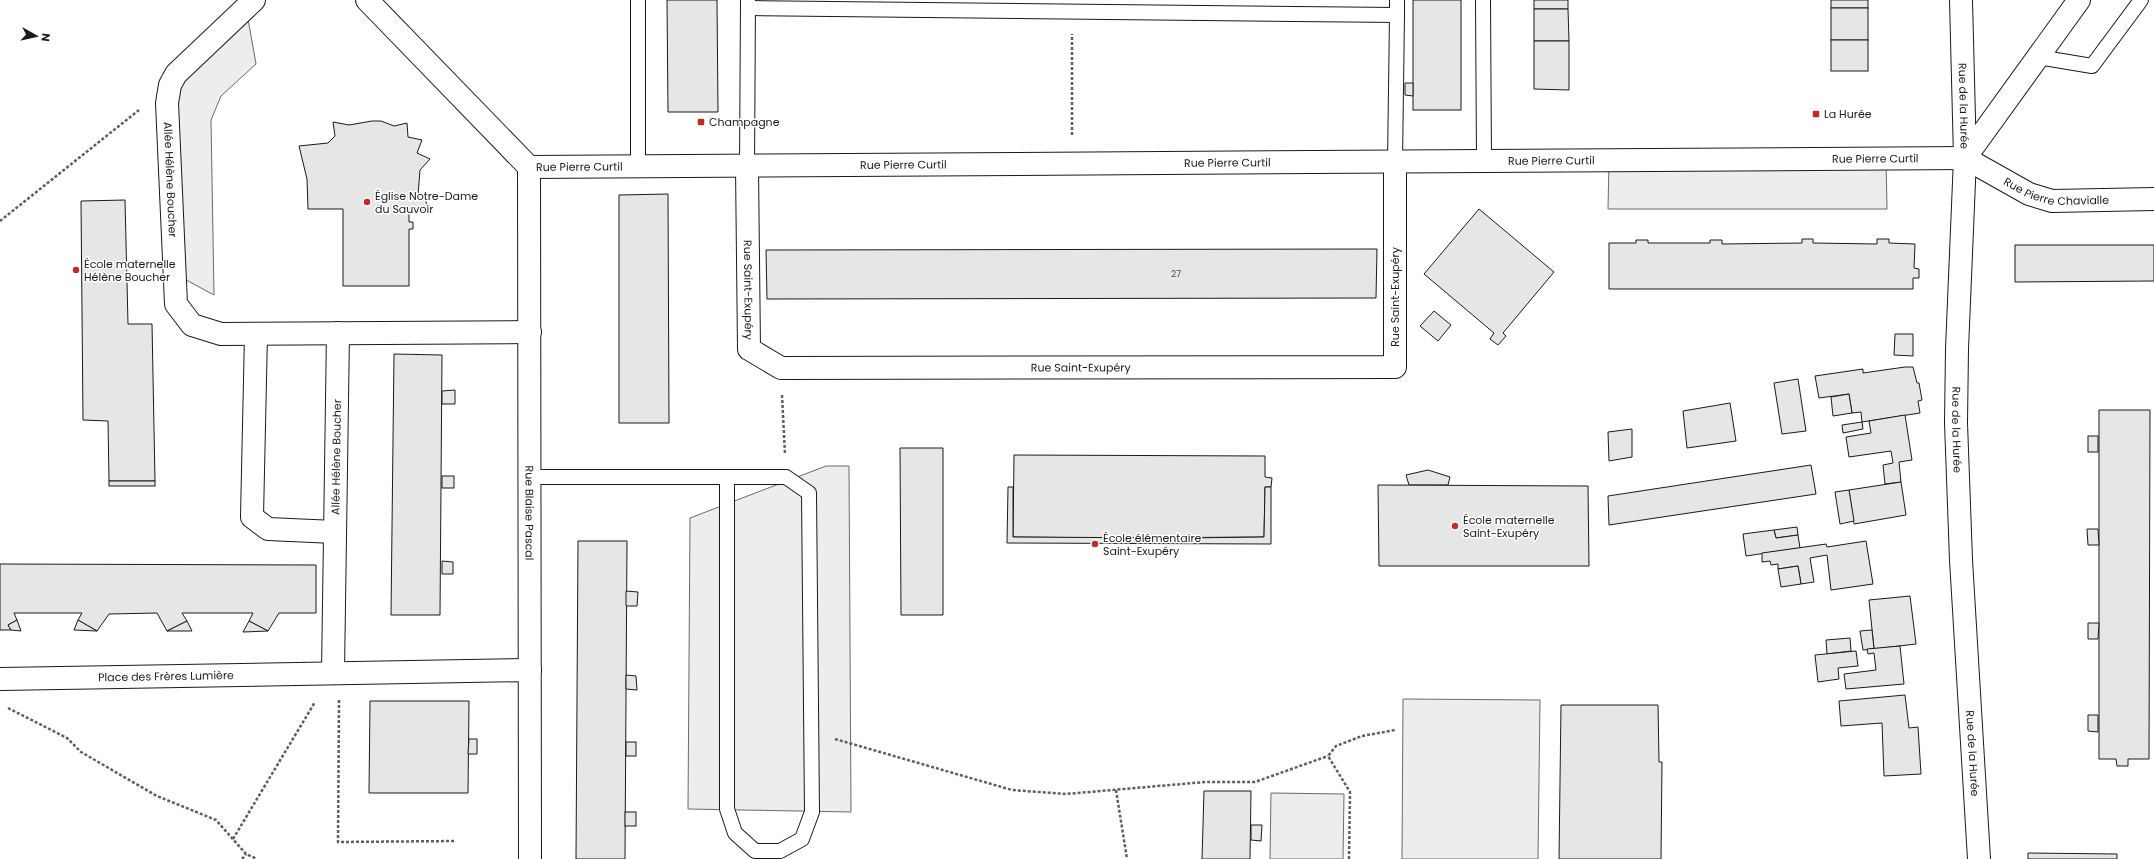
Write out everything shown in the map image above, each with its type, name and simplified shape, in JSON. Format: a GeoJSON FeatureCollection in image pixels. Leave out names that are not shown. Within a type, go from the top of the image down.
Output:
{"type":"FeatureCollection","features":[{"type":"Feature","properties":{"kind":"street","name":"Allée Hélène Boucher"},"geometry":{"type":"LineString","coordinates":[[254,0],[176,74],[170,85],[167,103],[176,304],[192,325],[222,334],[530,332]]}},
{"type":"Feature","properties":{"kind":"street","name":"Rue Pierre Curtil"},"geometry":{"type":"LineString","coordinates":[[367,0],[529,168],[1965,158]]}},
{"type":"Feature","properties":{"kind":"street","name":"Rue de la Hurée"},"geometry":{"type":"LineString","coordinates":[[1961,0],[1965,158],[1957,349],[1956,423],[1961,560],[1979,859]]}},
{"type":"Feature","properties":{"kind":"street"},"geometry":{"type":"LineString","coordinates":[[1965,158],[2079,0]]}},
{"type":"Feature","properties":{"kind":"street","name":"Rue Pierre Chavialle"},"geometry":{"type":"LineString","coordinates":[[1965,158],[2029,194],[2052,201],[2154,199]]}},
{"type":"Feature","properties":{"kind":"street","name":"Rue Saint-Exupéry"},"geometry":{"type":"LineString","coordinates":[[748,167],[749,349],[781,368],[1395,367],[1395,162]]}},
{"type":"Feature","properties":{"kind":"street","name":"Rue Blaise Pascal"},"geometry":{"type":"LineString","coordinates":[[529,168],[530,859]]}},
{"type":"Feature","properties":{"kind":"street","name":"Allée Hélène Boucher"},"geometry":{"type":"LineString","coordinates":[[333,672],[338,333]]}},
{"type":"Feature","properties":{"kind":"street"},"geometry":{"type":"LineString","coordinates":[[256,334],[252,517],[268,529],[335,532]]}},
{"type":"Feature","properties":{"kind":"street","name":"Place des Frères Lumière"},"geometry":{"type":"LineString","coordinates":[[0,679],[333,672],[530,670]]}},
{"type":"Feature","properties":{"kind":"lane"},"geometry":{"type":"LineString","coordinates":[[638,0],[638,167]]}},
{"type":"Feature","properties":{"kind":"lane"},"geometry":{"type":"LineString","coordinates":[[1395,162],[1397,0]]}},
{"type":"Feature","properties":{"kind":"lane"},"geometry":{"type":"LineString","coordinates":[[1483,0],[1484,161]]}},
{"type":"Feature","properties":{"kind":"lane"},"geometry":{"type":"LineString","coordinates":[[2038,57],[2092,66],[2141,0]]}},
{"type":"Feature","properties":{"kind":"lane"},"geometry":{"type":"LineString","coordinates":[[748,167],[748,4],[1072,12],[1397,15]]}},
{"type":"Feature","properties":{"kind":"lane"},"geometry":{"type":"LineString","coordinates":[[530,477],[727,477],[786,478],[809,493],[812,812],[802,839],[780,850],[755,851],[735,833],[727,809],[727,477]]}},
{"type":"Feature","properties":{"kind":"path"},"geometry":{"type":"LineString","coordinates":[[1072,12],[1072,164]]}},
{"type":"Feature","properties":{"kind":"path"},"geometry":{"type":"LineString","coordinates":[[0,221],[170,85]]}},
{"type":"Feature","properties":{"kind":"path"},"geometry":{"type":"LineString","coordinates":[[781,368],[786,478]]}},
{"type":"Feature","properties":{"kind":"path"},"geometry":{"type":"LineString","coordinates":[[233,839],[333,672]]}},
{"type":"Feature","properties":{"kind":"path"},"geometry":{"type":"LineString","coordinates":[[333,672],[338,693],[338,842],[456,841]]}},
{"type":"Feature","properties":{"kind":"path"},"geometry":{"type":"LineString","coordinates":[[7,708],[67,738],[81,752],[157,796],[216,820],[246,854],[258,859]]}},
{"type":"Feature","properties":{"kind":"path"},"geometry":{"type":"LineString","coordinates":[[811,732],[1012,790],[1066,794],[1206,782],[1255,782],[1328,756],[1336,746],[1362,736],[1395,730]]}},
{"type":"Feature","properties":{"kind":"path"},"geometry":{"type":"LineString","coordinates":[[1328,756],[1350,792],[1349,859]]}},
{"type":"Feature","properties":{"kind":"path"},"geometry":{"type":"LineString","coordinates":[[1116,790],[1127,859]]}},
{"type":"Feature","properties":{"kind":"path"},"geometry":{"type":"LineString","coordinates":[[242,859],[246,854]]}},
{"type":"Feature","properties":{"kind":"shaded area"},"geometry":{"type":"Polygon","coordinates":[[[246,8],[256,64],[221,96],[211,120],[214,295],[175,274],[170,85],[246,8]]]}},
{"type":"Feature","properties":{"kind":"shaded area"},"geometry":{"type":"Polygon","coordinates":[[[1886,158],[1887,209],[1608,209],[1609,160],[1886,158]]]}},
{"type":"Feature","properties":{"kind":"shaded area"},"geometry":{"type":"Polygon","coordinates":[[[826,466],[849,466],[851,812],[688,809],[690,518],[826,466]]]}},
{"type":"Feature","properties":{"kind":"shaded area"},"geometry":{"type":"Polygon","coordinates":[[[1403,699],[1540,700],[1538,859],[1402,859],[1403,699]]]}},
{"type":"Feature","properties":{"kind":"shaded area"},"geometry":{"type":"Polygon","coordinates":[[[1271,793],[1344,794],[1343,859],[1270,859],[1271,793]]]}},
{"type":"Feature","properties":{"kind":"building"},"geometry":{"type":"Polygon","coordinates":[[[667,0],[717,0],[718,112],[668,112],[667,0]]]}},
{"type":"Feature","properties":{"kind":"building"},"geometry":{"type":"Polygon","coordinates":[[[1413,0],[1461,0],[1461,110],[1413,110],[1413,0]]]}},
{"type":"Feature","properties":{"kind":"building"},"geometry":{"type":"Polygon","coordinates":[[[1534,0],[1568,0],[1568,9],[1534,9],[1534,0]]]}},
{"type":"Feature","properties":{"kind":"building"},"geometry":{"type":"Polygon","coordinates":[[[1831,0],[1868,0],[1868,8],[1831,8],[1831,0]]]}},
{"type":"Feature","properties":{"kind":"building"},"geometry":{"type":"Polygon","coordinates":[[[1831,8],[1868,8],[1868,40],[1831,40],[1831,8]]]}},
{"type":"Feature","properties":{"kind":"building"},"geometry":{"type":"Polygon","coordinates":[[[1534,9],[1568,9],[1569,41],[1534,41],[1534,9]]]}},
{"type":"Feature","properties":{"kind":"building"},"geometry":{"type":"Polygon","coordinates":[[[1831,40],[1868,40],[1868,71],[1831,71],[1831,40]]]}},
{"type":"Feature","properties":{"kind":"building"},"geometry":{"type":"Polygon","coordinates":[[[1534,41],[1569,41],[1569,90],[1534,89],[1534,41]]]}},
{"type":"Feature","properties":{"kind":"building"},"geometry":{"type":"Polygon","coordinates":[[[1405,83],[1413,83],[1413,96],[1405,95],[1405,83]]]}},
{"type":"Feature","properties":{"kind":"building","name":"Église Notre-Dame du Sauvoir"},"geometry":{"type":"Polygon","coordinates":[[[381,121],[394,126],[407,123],[408,137],[422,140],[417,153],[430,159],[420,170],[418,195],[424,196],[429,210],[409,211],[409,222],[413,222],[413,229],[409,229],[409,286],[343,286],[343,209],[308,209],[307,179],[299,146],[328,143],[335,136],[333,122],[349,125],[381,121]]]}},
{"type":"Feature","properties":{"kind":"building"},"geometry":{"type":"Polygon","coordinates":[[[668,194],[669,423],[619,423],[619,195],[668,194]]]}},
{"type":"Feature","properties":{"kind":"building"},"geometry":{"type":"Polygon","coordinates":[[[125,200],[128,324],[152,324],[155,481],[109,481],[108,421],[83,420],[81,201],[125,200]]]}},
{"type":"Feature","properties":{"kind":"building"},"geometry":{"type":"Polygon","coordinates":[[[1479,209],[1554,272],[1503,333],[1506,336],[1498,345],[1490,339],[1494,333],[1424,274],[1479,209]]]}},
{"type":"Feature","properties":{"kind":"building"},"geometry":{"type":"Polygon","coordinates":[[[1802,239],[1813,239],[1813,243],[1877,244],[1877,239],[1889,239],[1889,243],[1915,244],[1914,268],[1919,269],[1919,278],[1913,278],[1913,289],[1609,289],[1609,243],[1636,243],[1636,240],[1648,240],[1648,243],[1710,243],[1710,240],[1722,240],[1722,244],[1802,243],[1802,239]]]}},
{"type":"Feature","properties":{"kind":"building"},"geometry":{"type":"Polygon","coordinates":[[[2015,245],[2154,245],[2154,281],[2015,282],[2015,245]]]}},
{"type":"Feature","properties":{"kind":"building"},"geometry":{"type":"Polygon","coordinates":[[[1377,249],[1376,298],[767,299],[766,250],[1377,249]]]}},
{"type":"Feature","properties":{"kind":"building"},"geometry":{"type":"Polygon","coordinates":[[[1434,311],[1451,325],[1438,341],[1420,326],[1434,311]]]}},
{"type":"Feature","properties":{"kind":"building"},"geometry":{"type":"Polygon","coordinates":[[[1895,334],[1913,334],[1913,356],[1894,355],[1895,334]]]}},
{"type":"Feature","properties":{"kind":"building"},"geometry":{"type":"Polygon","coordinates":[[[394,354],[442,355],[440,615],[391,615],[394,354]]]}},
{"type":"Feature","properties":{"kind":"building"},"geometry":{"type":"Polygon","coordinates":[[[1913,367],[1917,383],[1919,383],[1922,400],[1918,401],[1920,413],[1862,422],[1861,412],[1852,413],[1849,394],[1819,398],[1815,376],[1863,369],[1863,373],[1913,367]]]}},
{"type":"Feature","properties":{"kind":"building"},"geometry":{"type":"Polygon","coordinates":[[[1798,379],[1806,431],[1782,434],[1774,383],[1798,379]]]}},
{"type":"Feature","properties":{"kind":"building"},"geometry":{"type":"Polygon","coordinates":[[[455,390],[455,404],[442,404],[442,391],[455,390]]]}},
{"type":"Feature","properties":{"kind":"building"},"geometry":{"type":"Polygon","coordinates":[[[1849,394],[1852,413],[1833,416],[1831,397],[1849,394]]]}},
{"type":"Feature","properties":{"kind":"building"},"geometry":{"type":"Polygon","coordinates":[[[1730,403],[1736,441],[1687,448],[1683,411],[1730,403]]]}},
{"type":"Feature","properties":{"kind":"building"},"geometry":{"type":"Polygon","coordinates":[[[2099,410],[2150,410],[2149,759],[2128,759],[2128,766],[2117,766],[2116,759],[2099,759],[2099,410]]]}},
{"type":"Feature","properties":{"kind":"building"},"geometry":{"type":"Polygon","coordinates":[[[1905,415],[1912,460],[1899,462],[1901,482],[1885,484],[1883,465],[1893,463],[1891,451],[1849,457],[1846,437],[1871,433],[1869,421],[1905,415]]]}},
{"type":"Feature","properties":{"kind":"building"},"geometry":{"type":"Polygon","coordinates":[[[1862,422],[1863,429],[1843,433],[1842,425],[1862,422]]]}},
{"type":"Feature","properties":{"kind":"building"},"geometry":{"type":"Polygon","coordinates":[[[1632,429],[1632,457],[1609,461],[1608,432],[1632,429]]]}},
{"type":"Feature","properties":{"kind":"building"},"geometry":{"type":"Polygon","coordinates":[[[2088,436],[2098,436],[2098,452],[2088,452],[2088,436]]]}},
{"type":"Feature","properties":{"kind":"building"},"geometry":{"type":"Polygon","coordinates":[[[900,448],[943,448],[943,615],[901,615],[900,448]]]}},
{"type":"Feature","properties":{"kind":"building"},"geometry":{"type":"Polygon","coordinates":[[[1014,455],[1265,456],[1265,477],[1272,478],[1271,487],[1265,487],[1264,537],[1013,537],[1014,455]]]}},
{"type":"Feature","properties":{"kind":"building"},"geometry":{"type":"Polygon","coordinates":[[[1811,465],[1816,494],[1609,525],[1608,496],[1811,465]]]}},
{"type":"Feature","properties":{"kind":"building"},"geometry":{"type":"Polygon","coordinates":[[[1428,470],[1450,477],[1448,485],[1409,485],[1406,475],[1428,470]]]}},
{"type":"Feature","properties":{"kind":"building"},"geometry":{"type":"Polygon","coordinates":[[[442,476],[454,476],[454,488],[442,488],[442,476]]]}},
{"type":"Feature","properties":{"kind":"building"},"geometry":{"type":"Polygon","coordinates":[[[109,481],[155,481],[155,486],[109,486],[109,481]]]}},
{"type":"Feature","properties":{"kind":"building"},"geometry":{"type":"Polygon","coordinates":[[[1901,482],[1906,515],[1854,524],[1849,490],[1901,482]]]}},
{"type":"Feature","properties":{"kind":"building"},"geometry":{"type":"Polygon","coordinates":[[[1378,485],[1588,486],[1589,566],[1379,566],[1378,485]]]}},
{"type":"Feature","properties":{"kind":"building"},"geometry":{"type":"Polygon","coordinates":[[[1008,487],[1013,487],[1013,537],[1182,538],[1264,537],[1265,487],[1271,487],[1271,544],[1007,543],[1008,487]]]}},
{"type":"Feature","properties":{"kind":"building"},"geometry":{"type":"Polygon","coordinates":[[[1849,490],[1854,521],[1840,524],[1835,492],[1849,490]]]}},
{"type":"Feature","properties":{"kind":"building"},"geometry":{"type":"Polygon","coordinates":[[[1797,527],[1798,535],[1776,538],[1774,530],[1797,527]]]}},
{"type":"Feature","properties":{"kind":"building"},"geometry":{"type":"Polygon","coordinates":[[[2087,529],[2098,529],[2099,545],[2088,545],[2087,529]]]}},
{"type":"Feature","properties":{"kind":"building"},"geometry":{"type":"Polygon","coordinates":[[[1774,530],[1776,538],[1798,535],[1800,548],[1746,556],[1743,534],[1774,530]]]}},
{"type":"Feature","properties":{"kind":"building"},"geometry":{"type":"Polygon","coordinates":[[[578,541],[627,541],[625,859],[576,859],[578,541]]]}},
{"type":"Feature","properties":{"kind":"building"},"geometry":{"type":"Polygon","coordinates":[[[1866,541],[1873,584],[1831,590],[1827,555],[1810,558],[1814,582],[1801,584],[1798,566],[1778,569],[1778,564],[1771,565],[1770,561],[1762,562],[1762,553],[1826,544],[1827,547],[1866,541]]]}},
{"type":"Feature","properties":{"kind":"building"},"geometry":{"type":"Polygon","coordinates":[[[442,561],[453,562],[453,574],[442,574],[442,561]]]}},
{"type":"Feature","properties":{"kind":"building"},"geometry":{"type":"Polygon","coordinates":[[[0,564],[316,565],[316,613],[279,613],[268,631],[249,621],[253,613],[182,613],[187,621],[167,631],[157,613],[109,614],[97,631],[78,620],[82,613],[14,613],[17,620],[8,625],[11,630],[0,630],[0,564]]]}},
{"type":"Feature","properties":{"kind":"building"},"geometry":{"type":"Polygon","coordinates":[[[1798,566],[1801,584],[1781,587],[1778,569],[1798,566]]]}},
{"type":"Feature","properties":{"kind":"building"},"geometry":{"type":"Polygon","coordinates":[[[626,591],[638,592],[637,606],[626,606],[626,591]]]}},
{"type":"Feature","properties":{"kind":"building"},"geometry":{"type":"Polygon","coordinates":[[[1910,596],[1916,644],[1874,649],[1869,600],[1910,596]]]}},
{"type":"Feature","properties":{"kind":"building"},"geometry":{"type":"Polygon","coordinates":[[[17,620],[21,631],[11,630],[8,625],[17,620]]]}},
{"type":"Feature","properties":{"kind":"building"},"geometry":{"type":"Polygon","coordinates":[[[78,620],[97,631],[74,630],[78,620]]]}},
{"type":"Feature","properties":{"kind":"building"},"geometry":{"type":"Polygon","coordinates":[[[187,621],[192,631],[167,631],[187,621]]]}},
{"type":"Feature","properties":{"kind":"building"},"geometry":{"type":"Polygon","coordinates":[[[249,621],[268,631],[243,632],[249,621]]]}},
{"type":"Feature","properties":{"kind":"building"},"geometry":{"type":"Polygon","coordinates":[[[2088,623],[2099,623],[2098,639],[2088,639],[2088,623]]]}},
{"type":"Feature","properties":{"kind":"building"},"geometry":{"type":"Polygon","coordinates":[[[1872,630],[1874,649],[1863,650],[1860,631],[1872,630]]]}},
{"type":"Feature","properties":{"kind":"building"},"geometry":{"type":"Polygon","coordinates":[[[1850,638],[1851,651],[1827,654],[1826,640],[1850,638]]]}},
{"type":"Feature","properties":{"kind":"building"},"geometry":{"type":"Polygon","coordinates":[[[1900,646],[1904,684],[1846,689],[1844,674],[1876,670],[1874,653],[1868,654],[1867,649],[1900,646]]]}},
{"type":"Feature","properties":{"kind":"building"},"geometry":{"type":"Polygon","coordinates":[[[1856,651],[1858,666],[1838,668],[1839,679],[1818,682],[1815,655],[1856,651]]]}},
{"type":"Feature","properties":{"kind":"building"},"geometry":{"type":"Polygon","coordinates":[[[626,675],[636,676],[637,690],[626,689],[626,675]]]}},
{"type":"Feature","properties":{"kind":"building"},"geometry":{"type":"Polygon","coordinates":[[[1905,695],[1909,728],[1918,727],[1921,774],[1884,776],[1882,723],[1841,726],[1839,701],[1905,695]]]}},
{"type":"Feature","properties":{"kind":"building"},"geometry":{"type":"Polygon","coordinates":[[[370,701],[469,701],[468,793],[369,793],[370,701]]]}},
{"type":"Feature","properties":{"kind":"building"},"geometry":{"type":"Polygon","coordinates":[[[1561,705],[1658,705],[1659,762],[1662,762],[1661,859],[1559,859],[1561,705]]]}},
{"type":"Feature","properties":{"kind":"building"},"geometry":{"type":"Polygon","coordinates":[[[2088,715],[2098,715],[2098,732],[2088,731],[2088,715]]]}},
{"type":"Feature","properties":{"kind":"building"},"geometry":{"type":"Polygon","coordinates":[[[469,739],[477,739],[477,754],[468,754],[469,739]]]}},
{"type":"Feature","properties":{"kind":"building"},"geometry":{"type":"Polygon","coordinates":[[[626,742],[636,742],[636,756],[626,756],[626,742]]]}},
{"type":"Feature","properties":{"kind":"building"},"geometry":{"type":"Polygon","coordinates":[[[1204,791],[1251,791],[1250,859],[1202,859],[1204,791]]]}},
{"type":"Feature","properties":{"kind":"building"},"geometry":{"type":"Polygon","coordinates":[[[625,812],[636,812],[636,826],[625,826],[625,812]]]}},
{"type":"Feature","properties":{"kind":"building"},"geometry":{"type":"Polygon","coordinates":[[[1251,825],[1262,825],[1261,841],[1251,840],[1251,825]]]}},
{"type":"Feature","properties":{"kind":"building"},"geometry":{"type":"Polygon","coordinates":[[[2028,853],[2117,854],[2117,859],[2028,859],[2028,853]]]}},
{"type":"Feature","properties":{"kind":"place","name":"La Hurée"},"geometry":{"type":"Point","coordinates":[1816,114]}},
{"type":"Feature","properties":{"kind":"place","name":"Champagne"},"geometry":{"type":"Point","coordinates":[701,122]}},
{"type":"Feature","properties":{"kind":"place","name":"Église Notre-Dame du Sauvoir"},"geometry":{"type":"Point","coordinates":[367,202]}},
{"type":"Feature","properties":{"kind":"place","name":"École maternelle Hélène Boucher"},"geometry":{"type":"Point","coordinates":[76,270]}},
{"type":"Feature","properties":{"kind":"place","name":"École maternelle Saint-Exupéry"},"geometry":{"type":"Point","coordinates":[1455,526]}},
{"type":"Feature","properties":{"kind":"place","name":"École élémentaire Saint-Exupéry"},"geometry":{"type":"Point","coordinates":[1095,544]}}]}
